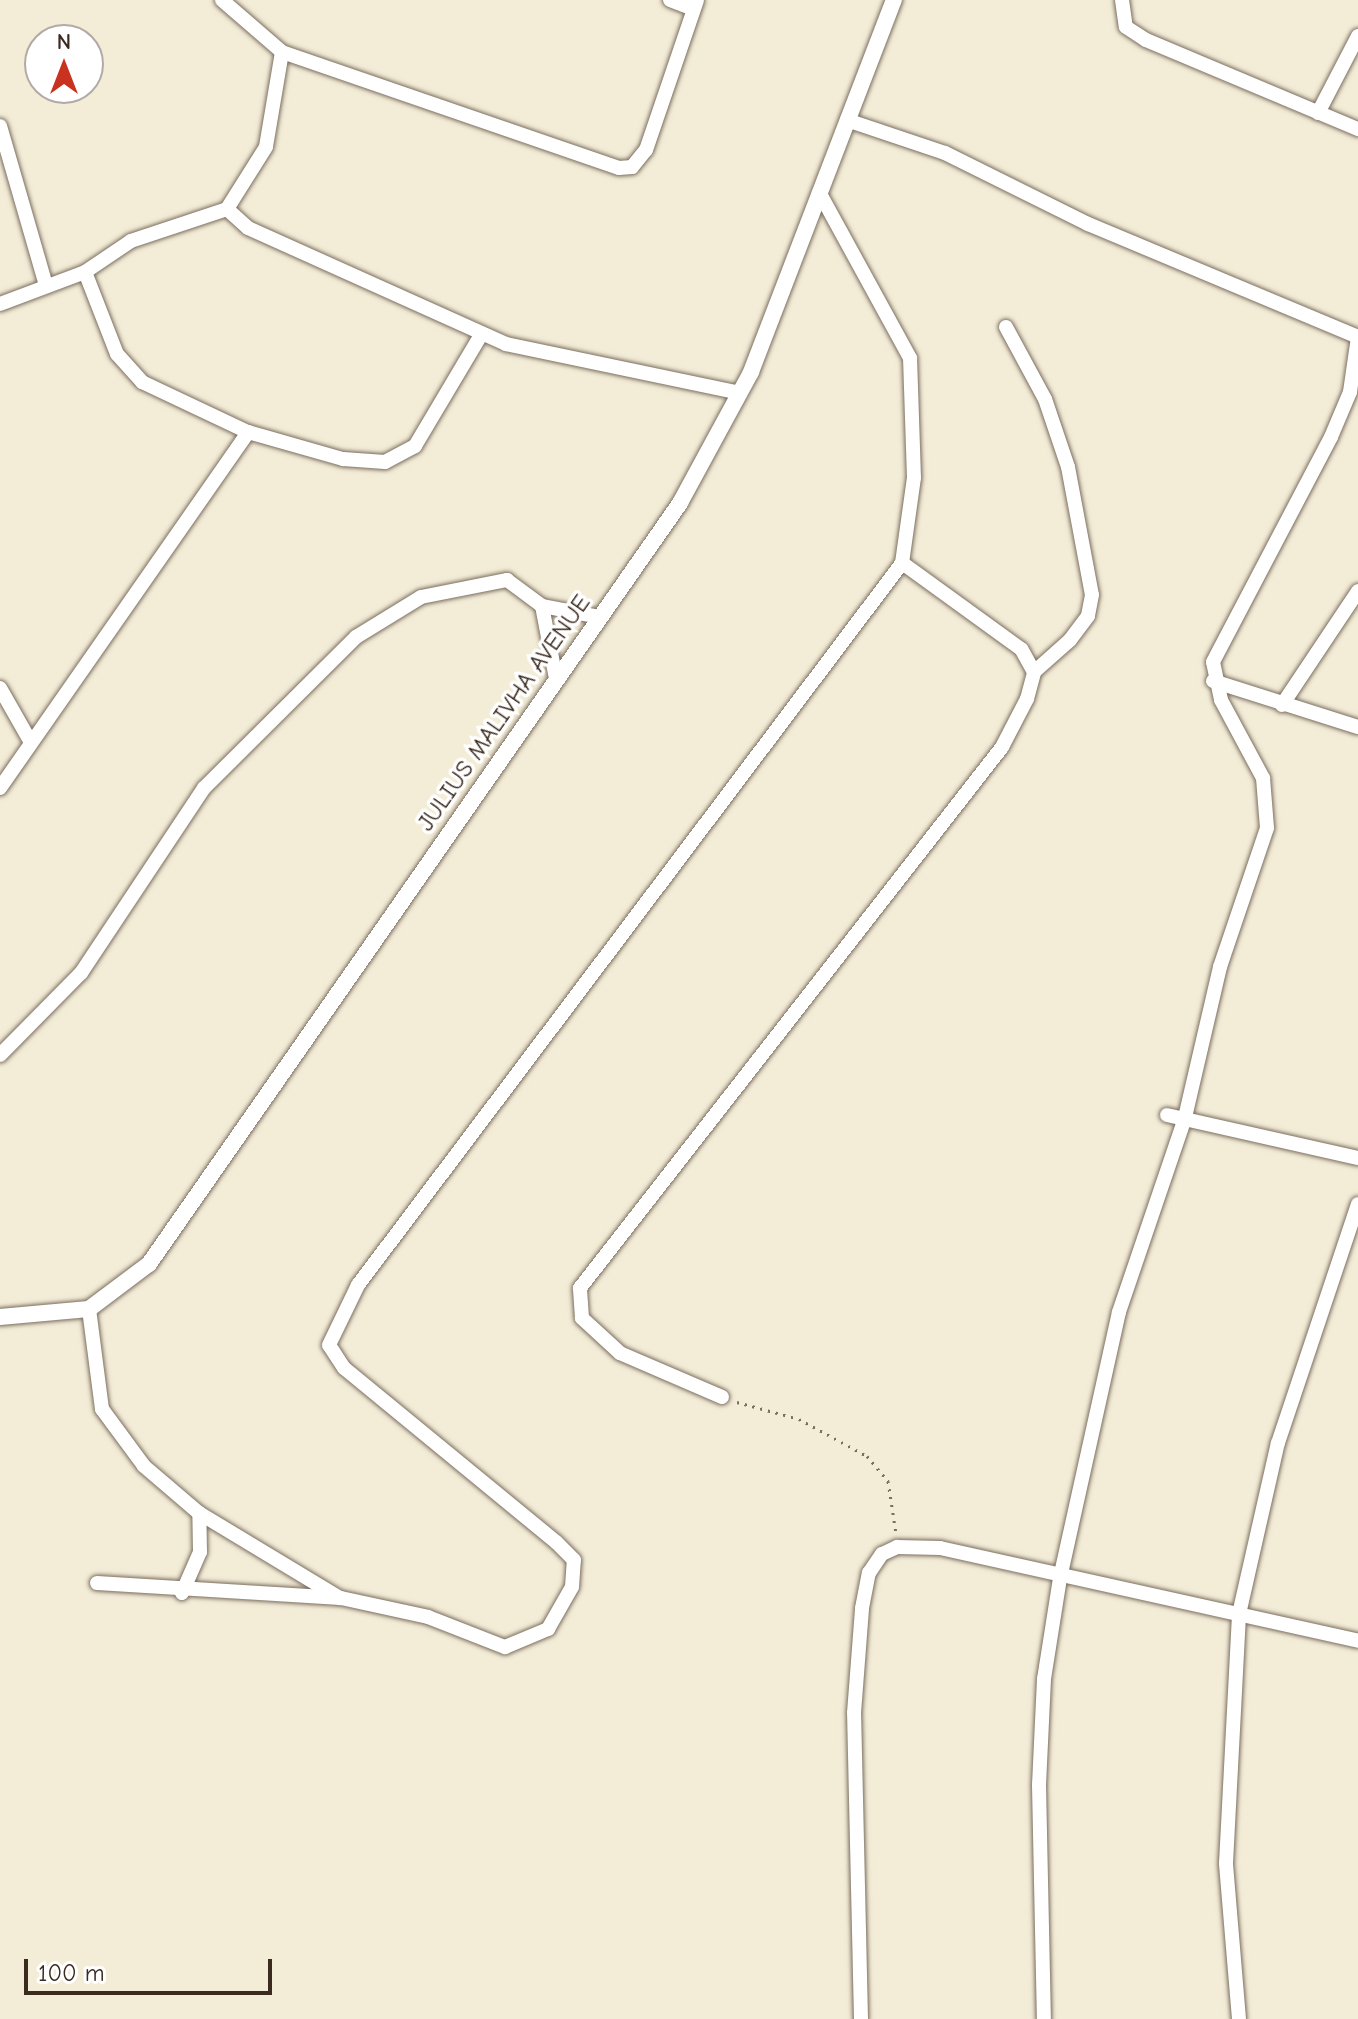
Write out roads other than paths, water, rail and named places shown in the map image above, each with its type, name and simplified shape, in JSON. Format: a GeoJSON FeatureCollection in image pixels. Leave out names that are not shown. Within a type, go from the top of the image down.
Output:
{"type":"FeatureCollection","features":[{"type":"Feature","properties":{"kind":"street"},"geometry":{"type":"LineString","coordinates":[[222,0],[282,52],[632,167],[646,150],[695,5],[670,0]]}},
{"type":"Feature","properties":{"kind":"street","name":"JULIUS MALIVHA AVENUE"},"geometry":{"type":"LineString","coordinates":[[0,1317],[89,1309],[114,1296],[166,1242],[718,444],[894,0]]}},
{"type":"Feature","properties":{"kind":"street"},"geometry":{"type":"LineString","coordinates":[[1122,0],[1126,27],[1146,40],[1358,129]]}},
{"type":"Feature","properties":{"kind":"street"},"geometry":{"type":"LineString","coordinates":[[1318,113],[1358,36]]}},
{"type":"Feature","properties":{"kind":"street"},"geometry":{"type":"LineString","coordinates":[[0,304],[85,272],[131,241],[227,209],[266,147],[282,52]]}},
{"type":"Feature","properties":{"kind":"street"},"geometry":{"type":"LineString","coordinates":[[847,120],[945,153],[1088,224],[1358,337],[1350,392],[1331,437],[1223,639],[1213,681],[1263,778],[1267,828],[1220,967],[1185,1118],[1119,1312],[1060,1578],[1044,1679],[1039,1785],[1044,2019]]}},
{"type":"Feature","properties":{"kind":"street"},"geometry":{"type":"LineString","coordinates":[[0,126],[46,285]]}},
{"type":"Feature","properties":{"kind":"street"},"geometry":{"type":"LineString","coordinates":[[97,1583],[182,1593],[341,1598],[454,1624],[505,1647],[536,1639],[556,1616],[576,1573],[574,1560],[344,1368],[329,1345],[331,1334],[358,1285],[902,563],[914,478],[910,358],[819,192]]}},
{"type":"Feature","properties":{"kind":"street"},"geometry":{"type":"LineString","coordinates":[[227,209],[278,244],[481,335],[625,374],[740,393]]}},
{"type":"Feature","properties":{"kind":"street"},"geometry":{"type":"LineString","coordinates":[[85,272],[126,370],[248,432],[343,459],[399,458],[420,438],[481,335]]}},
{"type":"Feature","properties":{"kind":"street"},"geometry":{"type":"LineString","coordinates":[[722,1397],[620,1353],[582,1318],[580,1288],[1002,747],[1034,672],[1070,640],[1088,616],[1092,595],[1068,467],[1045,399],[1006,327]]}},
{"type":"Feature","properties":{"kind":"street"},"geometry":{"type":"LineString","coordinates":[[0,788],[29,739],[248,432]]}},
{"type":"Feature","properties":{"kind":"street"},"geometry":{"type":"LineString","coordinates":[[902,563],[1011,639],[1034,672]]}},
{"type":"Feature","properties":{"kind":"street"},"geometry":{"type":"LineString","coordinates":[[0,1055],[81,973],[204,788],[328,659],[421,597],[484,580],[507,580],[542,606],[600,617]]}},
{"type":"Feature","properties":{"kind":"street"},"geometry":{"type":"LineString","coordinates":[[1282,705],[1358,591]]}},
{"type":"Feature","properties":{"kind":"street"},"geometry":{"type":"LineString","coordinates":[[542,606],[556,679]]}},
{"type":"Feature","properties":{"kind":"street"},"geometry":{"type":"LineString","coordinates":[[1213,681],[1358,727]]}},
{"type":"Feature","properties":{"kind":"street"},"geometry":{"type":"LineString","coordinates":[[0,688],[29,739]]}},
{"type":"Feature","properties":{"kind":"street"},"geometry":{"type":"LineString","coordinates":[[1167,1115],[1358,1158]]}},
{"type":"Feature","properties":{"kind":"street"},"geometry":{"type":"LineString","coordinates":[[1239,2019],[1226,1863],[1239,1614],[1278,1443],[1358,1204]]}},
{"type":"Feature","properties":{"kind":"street"},"geometry":{"type":"LineString","coordinates":[[89,1309],[102,1409],[144,1466],[199,1513],[341,1598]]}},
{"type":"Feature","properties":{"kind":"street"},"geometry":{"type":"LineString","coordinates":[[182,1593],[200,1552],[199,1513]]}},
{"type":"Feature","properties":{"kind":"street"},"geometry":{"type":"LineString","coordinates":[[861,2019],[853,1769],[862,1608],[869,1573],[897,1547],[940,1548],[1060,1578],[1358,1641]]}}]}
